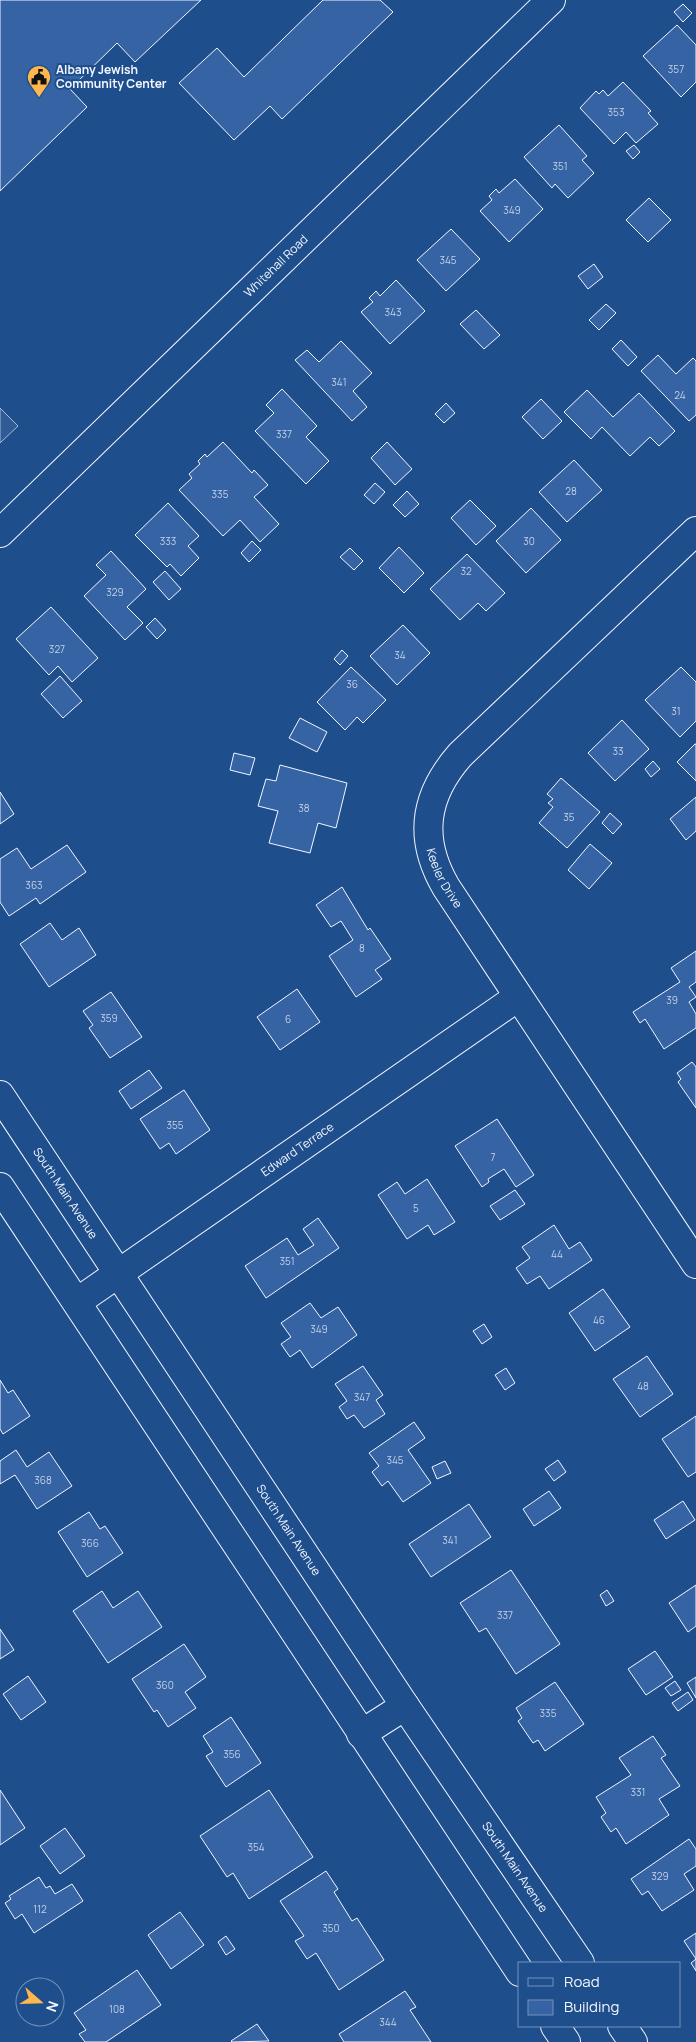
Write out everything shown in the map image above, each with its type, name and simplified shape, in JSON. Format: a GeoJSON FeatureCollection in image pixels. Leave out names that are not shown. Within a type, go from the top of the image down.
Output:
{"type":"FeatureCollection","features":[{"type":"Feature","properties":{"kind":"street","name":"Whitehall Road"},"geometry":{"type":"LineString","coordinates":[[0,533],[551,0]]}},
{"type":"Feature","properties":{"kind":"street","name":"Keeler Drive"},"geometry":{"type":"LineString","coordinates":[[694,537],[460,755],[442,777],[428,818],[433,862],[446,887],[696,1264]]}},
{"type":"Feature","properties":{"kind":"street","name":"Edward Terrace"},"geometry":{"type":"LineString","coordinates":[[76,1302],[518,997]]}},
{"type":"Feature","properties":{"kind":"street","name":"South Main Avenue"},"geometry":{"type":"LineString","coordinates":[[0,1095],[405,1706],[579,1962]]}},
{"type":"Feature","properties":{"kind":"street"},"geometry":{"type":"LineString","coordinates":[[0,1187],[518,1969]]}},
{"type":"Feature","properties":{"kind":"street"},"geometry":{"type":"LineString","coordinates":[[361,1734],[405,1706]]}},
{"type":"Feature","properties":{"kind":"street"},"geometry":{"type":"LineString","coordinates":[[556,2027],[566,2042]]}},
{"type":"Feature","properties":{"kind":"street"},"geometry":{"type":"LineString","coordinates":[[623,2027],[633,2042]]}},
{"type":"Feature","properties":{"kind":"shaded area"},"geometry":{"type":"Polygon","coordinates":[[[0,408],[18,426],[0,443],[0,408]]]}},
{"type":"Feature","properties":{"kind":"building","name":"Albany Jewish Community Center"},"geometry":{"type":"Polygon","coordinates":[[[0,0],[201,0],[135,62],[117,43],[70,89],[87,107],[0,191],[0,0]]]}},
{"type":"Feature","properties":{"kind":"building","name":"Albany Jewish Community Center"},"geometry":{"type":"Polygon","coordinates":[[[323,0],[380,0],[393,12],[282,119],[270,106],[234,140],[179,83],[217,48],[244,77],[323,0]]]}},
{"type":"Feature","properties":{"kind":"building"},"geometry":{"type":"Polygon","coordinates":[[[683,4],[692,13],[683,22],[674,12],[683,4]]]}},
{"type":"Feature","properties":{"kind":"building"},"geometry":{"type":"Polygon","coordinates":[[[677,25],[696,45],[696,82],[681,97],[643,56],[677,25]]]}},
{"type":"Feature","properties":{"kind":"building"},"geometry":{"type":"Polygon","coordinates":[[[623,82],[651,111],[648,113],[658,124],[636,143],[626,132],[614,144],[580,108],[596,91],[599,94],[603,90],[608,96],[623,82]]]}},
{"type":"Feature","properties":{"kind":"building"},"geometry":{"type":"Polygon","coordinates":[[[559,125],[587,156],[582,160],[594,173],[568,198],[555,184],[552,188],[524,157],[559,125]]]}},
{"type":"Feature","properties":{"kind":"building"},"geometry":{"type":"Polygon","coordinates":[[[634,145],[640,152],[633,159],[626,151],[634,145]]]}},
{"type":"Feature","properties":{"kind":"building"},"geometry":{"type":"Polygon","coordinates":[[[515,179],[543,209],[509,242],[480,211],[492,200],[489,196],[496,189],[499,193],[515,179]]]}},
{"type":"Feature","properties":{"kind":"building"},"geometry":{"type":"Polygon","coordinates":[[[649,198],[671,220],[648,242],[626,220],[649,198]]]}},
{"type":"Feature","properties":{"kind":"building"},"geometry":{"type":"Polygon","coordinates":[[[451,229],[480,259],[446,291],[417,260],[451,229]]]}},
{"type":"Feature","properties":{"kind":"building"},"geometry":{"type":"Polygon","coordinates":[[[594,264],[603,277],[588,289],[578,276],[594,264]]]}},
{"type":"Feature","properties":{"kind":"building"},"geometry":{"type":"Polygon","coordinates":[[[396,280],[425,311],[390,344],[361,312],[373,302],[369,298],[376,291],[380,296],[396,280]]]}},
{"type":"Feature","properties":{"kind":"building"},"geometry":{"type":"Polygon","coordinates":[[[606,304],[616,313],[599,330],[589,320],[606,304]]]}},
{"type":"Feature","properties":{"kind":"building"},"geometry":{"type":"Polygon","coordinates":[[[476,310],[500,335],[484,349],[460,324],[476,310]]]}},
{"type":"Feature","properties":{"kind":"building"},"geometry":{"type":"Polygon","coordinates":[[[621,340],[637,357],[628,366],[612,349],[621,340]]]}},
{"type":"Feature","properties":{"kind":"building"},"geometry":{"type":"Polygon","coordinates":[[[341,341],[372,373],[353,391],[367,407],[352,421],[295,360],[307,350],[319,362],[341,341]]]}},
{"type":"Feature","properties":{"kind":"building"},"geometry":{"type":"Polygon","coordinates":[[[658,355],[676,374],[693,358],[696,361],[696,415],[689,421],[641,371],[658,355]]]}},
{"type":"Feature","properties":{"kind":"building"},"geometry":{"type":"Polygon","coordinates":[[[282,389],[317,426],[306,437],[329,461],[306,484],[255,431],[274,413],[266,405],[282,389]]]}},
{"type":"Feature","properties":{"kind":"building"},"geometry":{"type":"Polygon","coordinates":[[[587,390],[613,417],[639,393],[675,431],[659,446],[650,437],[630,456],[602,427],[591,439],[564,412],[587,390]]]}},
{"type":"Feature","properties":{"kind":"building"},"geometry":{"type":"Polygon","coordinates":[[[541,399],[562,421],[543,439],[522,417],[541,399]]]}},
{"type":"Feature","properties":{"kind":"building"},"geometry":{"type":"Polygon","coordinates":[[[446,403],[455,413],[444,423],[435,414],[446,403]]]}},
{"type":"Feature","properties":{"kind":"building"},"geometry":{"type":"Polygon","coordinates":[[[223,442],[252,473],[254,470],[268,485],[254,497],[279,524],[260,542],[240,520],[223,536],[179,490],[192,478],[189,474],[200,464],[198,461],[205,454],[207,457],[223,442]]]}},
{"type":"Feature","properties":{"kind":"building"},"geometry":{"type":"Polygon","coordinates":[[[387,442],[412,469],[395,485],[371,458],[387,442]]]}},
{"type":"Feature","properties":{"kind":"building"},"geometry":{"type":"Polygon","coordinates":[[[574,460],[602,490],[567,522],[539,492],[574,460]]]}},
{"type":"Feature","properties":{"kind":"building"},"geometry":{"type":"Polygon","coordinates":[[[375,483],[385,492],[374,504],[364,495],[375,483]]]}},
{"type":"Feature","properties":{"kind":"building"},"geometry":{"type":"Polygon","coordinates":[[[407,491],[419,504],[405,517],[393,505],[407,491]]]}},
{"type":"Feature","properties":{"kind":"building"},"geometry":{"type":"Polygon","coordinates":[[[470,500],[496,526],[476,545],[451,518],[470,500]]]}},
{"type":"Feature","properties":{"kind":"building"},"geometry":{"type":"Polygon","coordinates":[[[168,503],[199,536],[188,546],[199,558],[181,576],[170,564],[167,567],[135,535],[168,503]]]}},
{"type":"Feature","properties":{"kind":"building"},"geometry":{"type":"Polygon","coordinates":[[[531,508],[561,540],[526,573],[496,541],[531,508]]]}},
{"type":"Feature","properties":{"kind":"building"},"geometry":{"type":"Polygon","coordinates":[[[252,541],[261,550],[249,562],[241,553],[252,541]]]}},
{"type":"Feature","properties":{"kind":"building"},"geometry":{"type":"Polygon","coordinates":[[[399,547],[424,573],[404,593],[379,568],[399,547]]]}},
{"type":"Feature","properties":{"kind":"building"},"geometry":{"type":"Polygon","coordinates":[[[350,548],[363,561],[354,570],[340,557],[350,548]]]}},
{"type":"Feature","properties":{"kind":"building"},"geometry":{"type":"Polygon","coordinates":[[[111,551],[146,589],[127,607],[143,623],[125,640],[84,596],[106,575],[96,565],[111,551]]]}},
{"type":"Feature","properties":{"kind":"building"},"geometry":{"type":"Polygon","coordinates":[[[467,554],[505,593],[486,611],[478,603],[460,620],[430,589],[467,554]]]}},
{"type":"Feature","properties":{"kind":"building"},"geometry":{"type":"Polygon","coordinates":[[[165,571],[181,589],[169,600],[153,582],[165,571]]]}},
{"type":"Feature","properties":{"kind":"building"},"geometry":{"type":"Polygon","coordinates":[[[51,607],[98,658],[72,682],[58,666],[49,675],[16,639],[51,607]]]}},
{"type":"Feature","properties":{"kind":"building"},"geometry":{"type":"Polygon","coordinates":[[[155,618],[166,630],[157,639],[146,627],[155,618]]]}},
{"type":"Feature","properties":{"kind":"building"},"geometry":{"type":"Polygon","coordinates":[[[403,625],[430,653],[397,685],[370,656],[403,625]]]}},
{"type":"Feature","properties":{"kind":"building"},"geometry":{"type":"Polygon","coordinates":[[[342,650],[348,656],[340,665],[334,659],[342,650]]]}},
{"type":"Feature","properties":{"kind":"building"},"geometry":{"type":"Polygon","coordinates":[[[351,667],[386,700],[363,723],[357,717],[345,730],[317,702],[351,667]]]}},
{"type":"Feature","properties":{"kind":"building"},"geometry":{"type":"Polygon","coordinates":[[[681,667],[696,682],[696,721],[680,737],[645,700],[681,667]]]}},
{"type":"Feature","properties":{"kind":"building"},"geometry":{"type":"Polygon","coordinates":[[[60,676],[82,701],[63,718],[41,694],[60,676]]]}},
{"type":"Feature","properties":{"kind":"building"},"geometry":{"type":"Polygon","coordinates":[[[300,718],[327,732],[317,752],[289,738],[300,718]]]}},
{"type":"Feature","properties":{"kind":"building"},"geometry":{"type":"Polygon","coordinates":[[[622,720],[649,749],[615,781],[588,753],[622,720]]]}},
{"type":"Feature","properties":{"kind":"building"},"geometry":{"type":"Polygon","coordinates":[[[696,744],[696,781],[677,762],[696,744]]]}},
{"type":"Feature","properties":{"kind":"building"},"geometry":{"type":"Polygon","coordinates":[[[234,753],[255,758],[250,775],[230,770],[234,753]]]}},
{"type":"Feature","properties":{"kind":"building"},"geometry":{"type":"Polygon","coordinates":[[[653,761],[660,769],[651,777],[645,769],[653,761]]]}},
{"type":"Feature","properties":{"kind":"building"},"geometry":{"type":"Polygon","coordinates":[[[280,765],[347,783],[336,828],[318,823],[310,853],[269,843],[278,811],[258,806],[266,779],[276,781],[280,765]]]}},
{"type":"Feature","properties":{"kind":"building"},"geometry":{"type":"Polygon","coordinates":[[[561,778],[600,812],[567,848],[539,823],[553,807],[548,803],[553,799],[547,794],[561,778]]]}},
{"type":"Feature","properties":{"kind":"building"},"geometry":{"type":"Polygon","coordinates":[[[0,792],[14,814],[0,824],[0,792]]]}},
{"type":"Feature","properties":{"kind":"building"},"geometry":{"type":"Polygon","coordinates":[[[696,797],[696,831],[686,840],[670,819],[696,797]]]}},
{"type":"Feature","properties":{"kind":"building"},"geometry":{"type":"Polygon","coordinates":[[[610,813],[622,824],[613,834],[602,823],[610,813]]]}},
{"type":"Feature","properties":{"kind":"building"},"geometry":{"type":"Polygon","coordinates":[[[590,844],[612,863],[589,889],[568,870],[590,844]]]}},
{"type":"Feature","properties":{"kind":"building"},"geometry":{"type":"Polygon","coordinates":[[[67,845],[86,872],[40,904],[36,898],[9,916],[0,902],[0,859],[17,848],[31,869],[67,845]]]}},
{"type":"Feature","properties":{"kind":"building"},"geometry":{"type":"Polygon","coordinates":[[[342,887],[368,930],[370,928],[391,959],[375,970],[382,979],[356,997],[329,956],[353,940],[341,921],[331,927],[316,905],[342,887]]]}},
{"type":"Feature","properties":{"kind":"building"},"geometry":{"type":"Polygon","coordinates":[[[50,923],[62,940],[79,928],[96,955],[49,987],[20,944],[50,923]]]}},
{"type":"Feature","properties":{"kind":"building"},"geometry":{"type":"Polygon","coordinates":[[[696,951],[696,982],[689,987],[696,997],[689,1002],[696,1014],[696,1028],[664,1049],[645,1019],[640,1023],[633,1012],[680,982],[671,968],[696,951]]]}},
{"type":"Feature","properties":{"kind":"building"},"geometry":{"type":"Polygon","coordinates":[[[297,989],[320,1022],[280,1050],[257,1017],[297,989]]]}},
{"type":"Feature","properties":{"kind":"building"},"geometry":{"type":"Polygon","coordinates":[[[111,992],[142,1037],[110,1058],[89,1028],[93,1025],[83,1011],[111,992]]]}},
{"type":"Feature","properties":{"kind":"building"},"geometry":{"type":"Polygon","coordinates":[[[692,1062],[696,1067],[696,1108],[678,1082],[681,1079],[677,1073],[692,1062]]]}},
{"type":"Feature","properties":{"kind":"building"},"geometry":{"type":"Polygon","coordinates":[[[149,1070],[162,1088],[131,1109],[119,1091],[149,1070]]]}},
{"type":"Feature","properties":{"kind":"building"},"geometry":{"type":"Polygon","coordinates":[[[184,1090],[210,1130],[176,1154],[169,1143],[160,1149],[140,1119],[184,1090]]]}},
{"type":"Feature","properties":{"kind":"building"},"geometry":{"type":"Polygon","coordinates":[[[497,1119],[534,1175],[516,1187],[504,1169],[488,1179],[489,1182],[482,1187],[455,1146],[497,1119]]]}},
{"type":"Feature","properties":{"kind":"building"},"geometry":{"type":"Polygon","coordinates":[[[427,1179],[455,1222],[434,1235],[428,1225],[407,1239],[378,1195],[397,1182],[405,1194],[427,1179]]]}},
{"type":"Feature","properties":{"kind":"building"},"geometry":{"type":"Polygon","coordinates":[[[515,1190],[525,1204],[500,1220],[490,1206],[515,1190]]]}},
{"type":"Feature","properties":{"kind":"building"},"geometry":{"type":"Polygon","coordinates":[[[318,1218],[339,1248],[266,1298],[245,1266],[287,1238],[298,1255],[314,1245],[303,1229],[318,1218]]]}},
{"type":"Feature","properties":{"kind":"building"},"geometry":{"type":"Polygon","coordinates":[[[554,1225],[569,1249],[580,1242],[592,1260],[549,1289],[540,1276],[527,1284],[516,1268],[530,1258],[522,1247],[554,1225]]]}},
{"type":"Feature","properties":{"kind":"building"},"geometry":{"type":"Polygon","coordinates":[[[603,1289],[630,1327],[595,1351],[569,1313],[603,1289]]]}},
{"type":"Feature","properties":{"kind":"building"},"geometry":{"type":"Polygon","coordinates":[[[310,1303],[321,1318],[338,1307],[357,1335],[312,1368],[300,1350],[290,1357],[281,1344],[291,1337],[281,1323],[310,1303]]]}},
{"type":"Feature","properties":{"kind":"building"},"geometry":{"type":"Polygon","coordinates":[[[484,1324],[492,1337],[482,1344],[473,1331],[484,1324]]]}},
{"type":"Feature","properties":{"kind":"building"},"geometry":{"type":"Polygon","coordinates":[[[647,1356],[673,1394],[640,1417],[613,1379],[647,1356]]]}},
{"type":"Feature","properties":{"kind":"building"},"geometry":{"type":"Polygon","coordinates":[[[363,1366],[383,1395],[376,1400],[385,1414],[364,1428],[354,1415],[347,1419],[339,1407],[347,1401],[335,1384],[363,1366]]]}},
{"type":"Feature","properties":{"kind":"building"},"geometry":{"type":"Polygon","coordinates":[[[506,1368],[515,1383],[505,1390],[495,1375],[506,1368]]]}},
{"type":"Feature","properties":{"kind":"building"},"geometry":{"type":"Polygon","coordinates":[[[0,1380],[8,1393],[13,1390],[30,1416],[3,1434],[0,1429],[0,1380]]]}},
{"type":"Feature","properties":{"kind":"building"},"geometry":{"type":"Polygon","coordinates":[[[696,1416],[696,1472],[688,1477],[662,1439],[696,1416]]]}},
{"type":"Feature","properties":{"kind":"building"},"geometry":{"type":"Polygon","coordinates":[[[414,1422],[425,1438],[408,1450],[431,1483],[403,1502],[388,1481],[382,1486],[372,1472],[379,1466],[369,1453],[414,1422]]]}},
{"type":"Feature","properties":{"kind":"building"},"geometry":{"type":"Polygon","coordinates":[[[16,1450],[27,1467],[49,1452],[72,1486],[37,1509],[15,1475],[0,1484],[0,1461],[16,1450]]]}},
{"type":"Feature","properties":{"kind":"building"},"geometry":{"type":"Polygon","coordinates":[[[558,1460],[566,1472],[554,1481],[545,1469],[558,1460]]]}},
{"type":"Feature","properties":{"kind":"building"},"geometry":{"type":"Polygon","coordinates":[[[445,1461],[451,1473],[437,1479],[432,1467],[445,1461]]]}},
{"type":"Feature","properties":{"kind":"building"},"geometry":{"type":"Polygon","coordinates":[[[549,1491],[561,1508],[534,1526],[523,1509],[549,1491]]]}},
{"type":"Feature","properties":{"kind":"building"},"geometry":{"type":"Polygon","coordinates":[[[683,1501],[695,1520],[666,1539],[654,1520],[683,1501]]]}},
{"type":"Feature","properties":{"kind":"building"},"geometry":{"type":"Polygon","coordinates":[[[469,1504],[491,1537],[431,1577],[409,1544],[469,1504]]]}},
{"type":"Feature","properties":{"kind":"building"},"geometry":{"type":"Polygon","coordinates":[[[89,1512],[100,1529],[105,1526],[123,1553],[87,1577],[58,1532],[89,1512]]]}},
{"type":"Feature","properties":{"kind":"building"},"geometry":{"type":"Polygon","coordinates":[[[511,1570],[560,1644],[516,1674],[486,1628],[479,1632],[460,1603],[511,1570]]]}},
{"type":"Feature","properties":{"kind":"building"},"geometry":{"type":"Polygon","coordinates":[[[696,1585],[696,1626],[688,1632],[669,1603],[696,1585]]]}},
{"type":"Feature","properties":{"kind":"building"},"geometry":{"type":"Polygon","coordinates":[[[607,1590],[614,1601],[606,1606],[600,1595],[607,1590]]]}},
{"type":"Feature","properties":{"kind":"building"},"geometry":{"type":"Polygon","coordinates":[[[102,1591],[113,1608],[138,1591],[162,1627],[108,1663],[73,1611],[102,1591]]]}},
{"type":"Feature","properties":{"kind":"building"},"geometry":{"type":"Polygon","coordinates":[[[0,1629],[14,1650],[0,1659],[0,1629]]]}},
{"type":"Feature","properties":{"kind":"building"},"geometry":{"type":"Polygon","coordinates":[[[184,1644],[206,1677],[185,1692],[196,1708],[168,1727],[157,1710],[154,1712],[132,1679],[184,1644]]]}},
{"type":"Feature","properties":{"kind":"building"},"geometry":{"type":"Polygon","coordinates":[[[655,1651],[673,1677],[646,1695],[628,1669],[655,1651]]]}},
{"type":"Feature","properties":{"kind":"building"},"geometry":{"type":"Polygon","coordinates":[[[28,1676],[46,1702],[21,1720],[3,1694],[28,1676]]]}},
{"type":"Feature","properties":{"kind":"building"},"geometry":{"type":"Polygon","coordinates":[[[696,1677],[696,1698],[687,1683],[696,1677]]]}},
{"type":"Feature","properties":{"kind":"building"},"geometry":{"type":"Polygon","coordinates":[[[675,1681],[681,1690],[671,1696],[665,1688],[675,1681]]]}},
{"type":"Feature","properties":{"kind":"building"},"geometry":{"type":"Polygon","coordinates":[[[555,1682],[584,1724],[545,1751],[538,1740],[533,1743],[518,1721],[522,1718],[516,1708],[555,1682]]]}},
{"type":"Feature","properties":{"kind":"building"},"geometry":{"type":"Polygon","coordinates":[[[688,1692],[693,1700],[678,1711],[672,1703],[688,1692]]]}},
{"type":"Feature","properties":{"kind":"building"},"geometry":{"type":"Polygon","coordinates":[[[231,1717],[261,1763],[226,1787],[206,1756],[213,1752],[203,1736],[231,1717]]]}},
{"type":"Feature","properties":{"kind":"building"},"geometry":{"type":"Polygon","coordinates":[[[653,1736],[666,1755],[661,1758],[680,1786],[659,1799],[669,1815],[626,1844],[616,1828],[611,1832],[601,1817],[606,1813],[596,1797],[631,1775],[619,1758],[653,1736]]]}},
{"type":"Feature","properties":{"kind":"building"},"geometry":{"type":"Polygon","coordinates":[[[0,1790],[25,1828],[0,1845],[0,1790]]]}},
{"type":"Feature","properties":{"kind":"building"},"geometry":{"type":"Polygon","coordinates":[[[269,1790],[313,1857],[249,1899],[233,1873],[227,1877],[200,1836],[269,1790]]]}},
{"type":"Feature","properties":{"kind":"building"},"geometry":{"type":"Polygon","coordinates":[[[65,1828],[85,1856],[60,1874],[40,1846],[65,1828]]]}},
{"type":"Feature","properties":{"kind":"building"},"geometry":{"type":"Polygon","coordinates":[[[689,1839],[696,1849],[696,1866],[684,1874],[694,1890],[662,1911],[648,1891],[642,1895],[631,1879],[689,1839]]]}},
{"type":"Feature","properties":{"kind":"building"},"geometry":{"type":"Polygon","coordinates":[[[326,1871],[338,1889],[334,1892],[352,1921],[357,1918],[384,1960],[339,1990],[316,1953],[307,1959],[295,1941],[304,1936],[280,1901],[326,1871]]]}},
{"type":"Feature","properties":{"kind":"building"},"geometry":{"type":"Polygon","coordinates":[[[39,1877],[46,1888],[50,1886],[55,1894],[72,1884],[83,1901],[34,1933],[22,1914],[15,1919],[5,1903],[11,1899],[9,1896],[39,1877]]]}},
{"type":"Feature","properties":{"kind":"building"},"geometry":{"type":"Polygon","coordinates":[[[180,1912],[204,1945],[171,1969],[148,1935],[180,1912]]]}},
{"type":"Feature","properties":{"kind":"building"},"geometry":{"type":"Polygon","coordinates":[[[696,1933],[696,1959],[684,1941],[696,1933]]]}},
{"type":"Feature","properties":{"kind":"building"},"geometry":{"type":"Polygon","coordinates":[[[226,1936],[235,1949],[226,1955],[218,1942],[226,1936]]]}},
{"type":"Feature","properties":{"kind":"building"},"geometry":{"type":"Polygon","coordinates":[[[696,1959],[696,1971],[691,1963],[696,1959]]]}},
{"type":"Feature","properties":{"kind":"building"},"geometry":{"type":"Polygon","coordinates":[[[137,1970],[161,2005],[106,2042],[85,2042],[79,2034],[86,2030],[74,2013],[137,1970]]]}},
{"type":"Feature","properties":{"kind":"building"},"geometry":{"type":"Polygon","coordinates":[[[405,1991],[416,2007],[410,2010],[431,2042],[344,2042],[339,2034],[405,1991]]]}},
{"type":"Feature","properties":{"kind":"building"},"geometry":{"type":"Polygon","coordinates":[[[257,2024],[269,2041],[231,2041],[257,2024]]]}},
{"type":"Feature","properties":{"kind":"place","name":"Albany Jewish Community Center"},"geometry":{"type":"Point","coordinates":[39,98]}}]}
